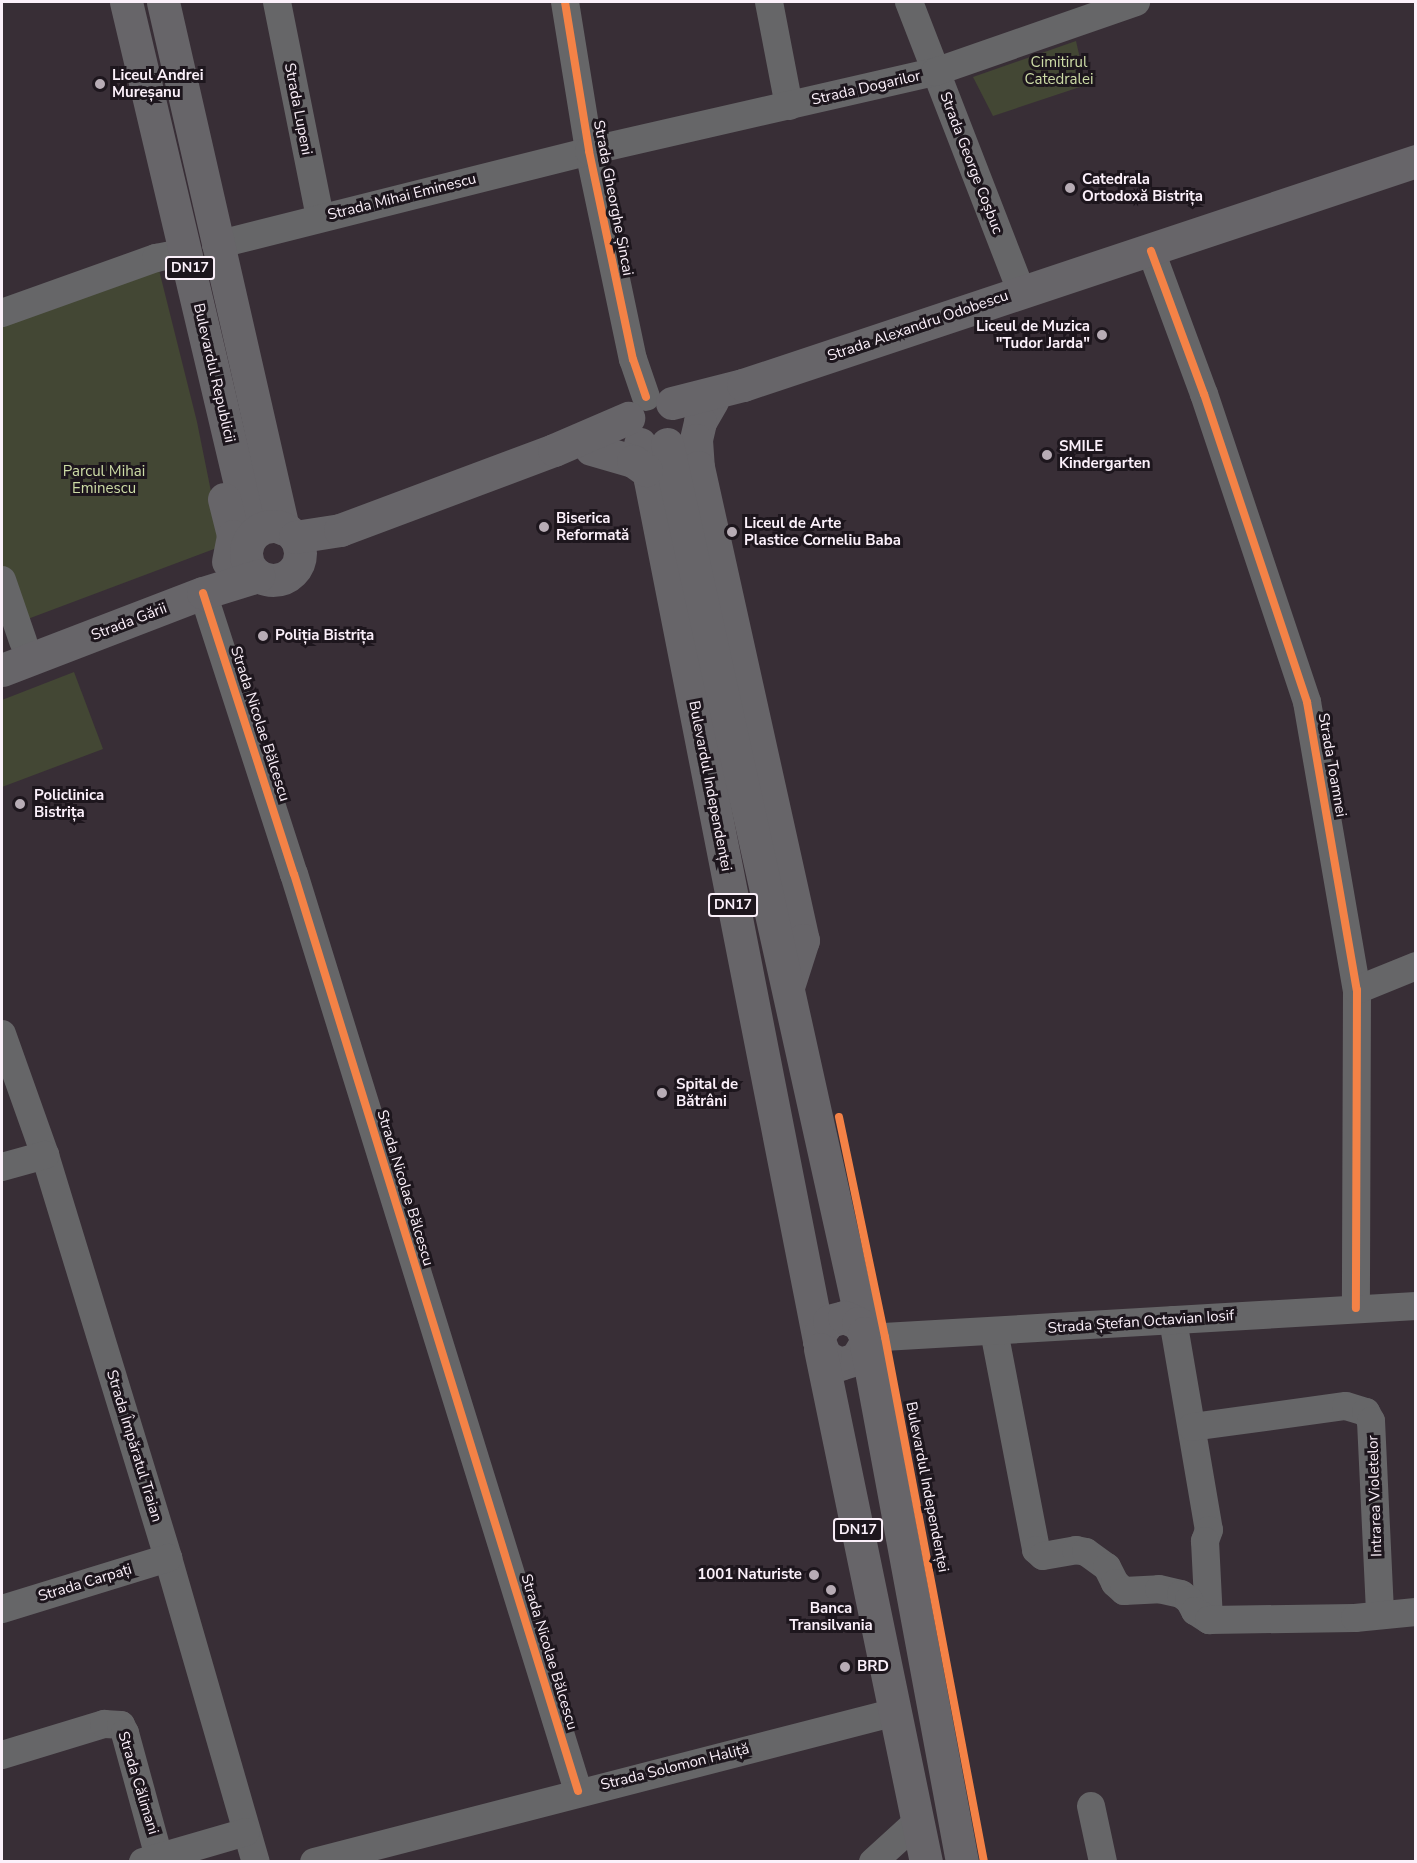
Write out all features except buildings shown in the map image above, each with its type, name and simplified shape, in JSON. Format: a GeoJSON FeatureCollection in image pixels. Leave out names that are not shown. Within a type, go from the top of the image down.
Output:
{"type":"FeatureCollection","features":[{"type":"Feature","properties":{"kind":"main road","name":"Bulevardul Republicii"},"geometry":{"type":"LineString","coordinates":[[126,2],[201,248]]}},
{"type":"Feature","properties":{"kind":"main road","name":"Bulevardul Republicii"},"geometry":{"type":"LineString","coordinates":[[163,2],[201,248],[266,549]]}},
{"type":"Feature","properties":{"kind":"main road","name":"Strada Alexandru Odobescu"},"geometry":{"type":"LineString","coordinates":[[652,429],[720,395],[1021,291],[1150,251],[1416,161]]}},
{"type":"Feature","properties":{"kind":"main road"},"geometry":{"type":"LineString","coordinates":[[201,248],[178,284],[233,536],[266,549]]}},
{"type":"Feature","properties":{"kind":"main road"},"geometry":{"type":"LineString","coordinates":[[720,395],[700,422],[696,440],[698,467],[803,940],[789,984]]}},
{"type":"Feature","properties":{"kind":"main road","name":"Strada Gării"},"geometry":{"type":"LineString","coordinates":[[554,450],[591,449],[621,456],[652,429]]}},
{"type":"Feature","properties":{"kind":"main road","name":"Strada Gării"},"geometry":{"type":"LineString","coordinates":[[12,645],[266,549],[340,530],[554,450],[652,429]]}},
{"type":"Feature","properties":{"kind":"main road","name":"Bulevardul Independenței"},"geometry":{"type":"LineString","coordinates":[[652,429],[789,984],[865,1337],[962,1862]]}},
{"type":"Feature","properties":{"kind":"main road","name":"Bulevardul Independenței"},"geometry":{"type":"LineString","coordinates":[[652,429],[820,1345],[926,1862]]}},
{"type":"Feature","properties":{"kind":"main road","name":"Strada Gării"},"geometry":{"type":"LineString","coordinates":[[2,670],[203,593],[266,549]]}},
{"type":"Feature","properties":{"kind":"main road"},"geometry":{"type":"LineString","coordinates":[[820,1345],[832,1361],[849,1363],[862,1352],[865,1337]]}},
{"type":"Feature","properties":{"kind":"street","name":"Strada Lupeni"},"geometry":{"type":"LineString","coordinates":[[277,2],[320,217]]}},
{"type":"Feature","properties":{"kind":"street","name":"Strada Gheorghe Șincai"},"geometry":{"type":"LineString","coordinates":[[565,2],[589,151],[633,359],[652,429]]}},
{"type":"Feature","properties":{"kind":"street"},"geometry":{"type":"LineString","coordinates":[[769,2],[789,106]]}},
{"type":"Feature","properties":{"kind":"street","name":"Strada George Coșbuc"},"geometry":{"type":"LineString","coordinates":[[909,2],[1021,291]]}},
{"type":"Feature","properties":{"kind":"street","name":"Strada Dogarilor"},"geometry":{"type":"LineString","coordinates":[[589,151],[935,72],[1121,4]]}},
{"type":"Feature","properties":{"kind":"street","name":"Strada Mihai Eminescu"},"geometry":{"type":"LineString","coordinates":[[2,313],[156,258],[589,151]]}},
{"type":"Feature","properties":{"kind":"street","name":"Strada Toamnei"},"geometry":{"type":"LineString","coordinates":[[1150,251],[1203,394],[1307,702],[1357,990],[1356,1308]]}},
{"type":"Feature","properties":{"kind":"street"},"geometry":{"type":"LineString","coordinates":[[2,580],[12,645]]}},
{"type":"Feature","properties":{"kind":"street","name":"Strada Nicolae Bălcescu"},"geometry":{"type":"LineString","coordinates":[[203,593],[297,886],[578,1791]]}},
{"type":"Feature","properties":{"kind":"street"},"geometry":{"type":"LineString","coordinates":[[1357,990],[1416,966]]}},
{"type":"Feature","properties":{"kind":"street","name":"Strada Împăratul Traian"},"geometry":{"type":"LineString","coordinates":[[2,1034],[45,1155],[168,1558],[256,1862]]}},
{"type":"Feature","properties":{"kind":"street"},"geometry":{"type":"LineString","coordinates":[[2,1167],[45,1155]]}},
{"type":"Feature","properties":{"kind":"street","name":"Strada Ștefan Octavian Iosif"},"geometry":{"type":"LineString","coordinates":[[865,1337],[1416,1306]]}},
{"type":"Feature","properties":{"kind":"street"},"geometry":{"type":"LineString","coordinates":[[1173,1320],[1209,1530],[1205,1541],[1209,1620]]}},
{"type":"Feature","properties":{"kind":"street"},"geometry":{"type":"LineString","coordinates":[[994,1331],[1036,1550],[1043,1556],[1076,1550],[1086,1552],[1107,1567],[1115,1583],[1124,1591],[1159,1589],[1181,1594],[1189,1600],[1195,1611],[1209,1620],[1416,1612]]}},
{"type":"Feature","properties":{"kind":"street","name":"Intrarea Violetelor"},"geometry":{"type":"LineString","coordinates":[[1192,1427],[1346,1406],[1366,1412],[1371,1421],[1380,1615]]}},
{"type":"Feature","properties":{"kind":"street","name":"Strada Carpați"},"geometry":{"type":"LineString","coordinates":[[2,1609],[168,1558]]}},
{"type":"Feature","properties":{"kind":"street","name":"Strada Solomon Haliță"},"geometry":{"type":"LineString","coordinates":[[314,1862],[578,1791],[896,1712]]}},
{"type":"Feature","properties":{"kind":"street","name":"Strada Călimani"},"geometry":{"type":"LineString","coordinates":[[2,1755],[104,1724],[121,1725],[151,1859],[246,1832]]}},
{"type":"Feature","properties":{"kind":"street"},"geometry":{"type":"LineString","coordinates":[[1091,1806],[1103,1862]]}},
{"type":"Feature","properties":{"kind":"street"},"geometry":{"type":"LineString","coordinates":[[873,1862],[917,1822]]}},
{"type":"Feature","properties":{"kind":"green space","name":"Cimitirul Catedralei"},"geometry":{"type":"Polygon","coordinates":[[[1076,41],[1086,85],[993,116],[973,77],[1076,41]]]}},
{"type":"Feature","properties":{"kind":"green space","name":"Parcul Mihai Eminescu"},"geometry":{"type":"Polygon","coordinates":[[[156,258],[197,422],[222,546],[17,623],[2,580],[2,313],[156,258]]]}},
{"type":"Feature","properties":{"kind":"green space"},"geometry":{"type":"Polygon","coordinates":[[[74,672],[103,749],[2,787],[2,700],[74,672]]]}},
{"type":"Feature","properties":{"kind":"cycle path"},"geometry":{"type":"LineString","coordinates":[[565,2],[589,151],[633,359],[646,397]]}},
{"type":"Feature","properties":{"kind":"cycle path"},"geometry":{"type":"LineString","coordinates":[[1151,251],[1204,394],[1307,702],[1357,990],[1356,1308]]}},
{"type":"Feature","properties":{"kind":"cycle path"},"geometry":{"type":"LineString","coordinates":[[203,593],[294,874],[578,1791]]}},
{"type":"Feature","properties":{"kind":"cycle path"},"geometry":{"type":"LineString","coordinates":[[839,1117],[885,1337],[984,1862]]}},
{"type":"Feature","properties":{"kind":"place","name":"Liceul Andrei Mureșanu"},"geometry":{"type":"Point","coordinates":[100,84]}},
{"type":"Feature","properties":{"kind":"place","name":"Catedrala Ortodoxă Bistrița"},"geometry":{"type":"Point","coordinates":[1070,188]}},
{"type":"Feature","properties":{"kind":"place","name":"Liceul de Muzica \"Tudor Jarda\""},"geometry":{"type":"Point","coordinates":[1102,335]}},
{"type":"Feature","properties":{"kind":"place","name":"SMILE Kindergarten"},"geometry":{"type":"Point","coordinates":[1047,455]}},
{"type":"Feature","properties":{"kind":"place","name":"Biserica Reformată"},"geometry":{"type":"Point","coordinates":[544,527]}},
{"type":"Feature","properties":{"kind":"place","name":"Liceul de Arte Plastice Corneliu Baba"},"geometry":{"type":"Point","coordinates":[732,532]}},
{"type":"Feature","properties":{"kind":"place","name":"Poliția Bistrița"},"geometry":{"type":"Point","coordinates":[263,636]}},
{"type":"Feature","properties":{"kind":"place","name":"Policlinica Bistrița"},"geometry":{"type":"Point","coordinates":[20,804]}},
{"type":"Feature","properties":{"kind":"place","name":"Spital de Bătrâni"},"geometry":{"type":"Point","coordinates":[662,1093]}},
{"type":"Feature","properties":{"kind":"place","name":"1001 Naturiste"},"geometry":{"type":"Point","coordinates":[814,1575]}},
{"type":"Feature","properties":{"kind":"place","name":"Banca Transilvania"},"geometry":{"type":"Point","coordinates":[831,1590]}},
{"type":"Feature","properties":{"kind":"place","name":"BRD"},"geometry":{"type":"Point","coordinates":[845,1667]}}]}
